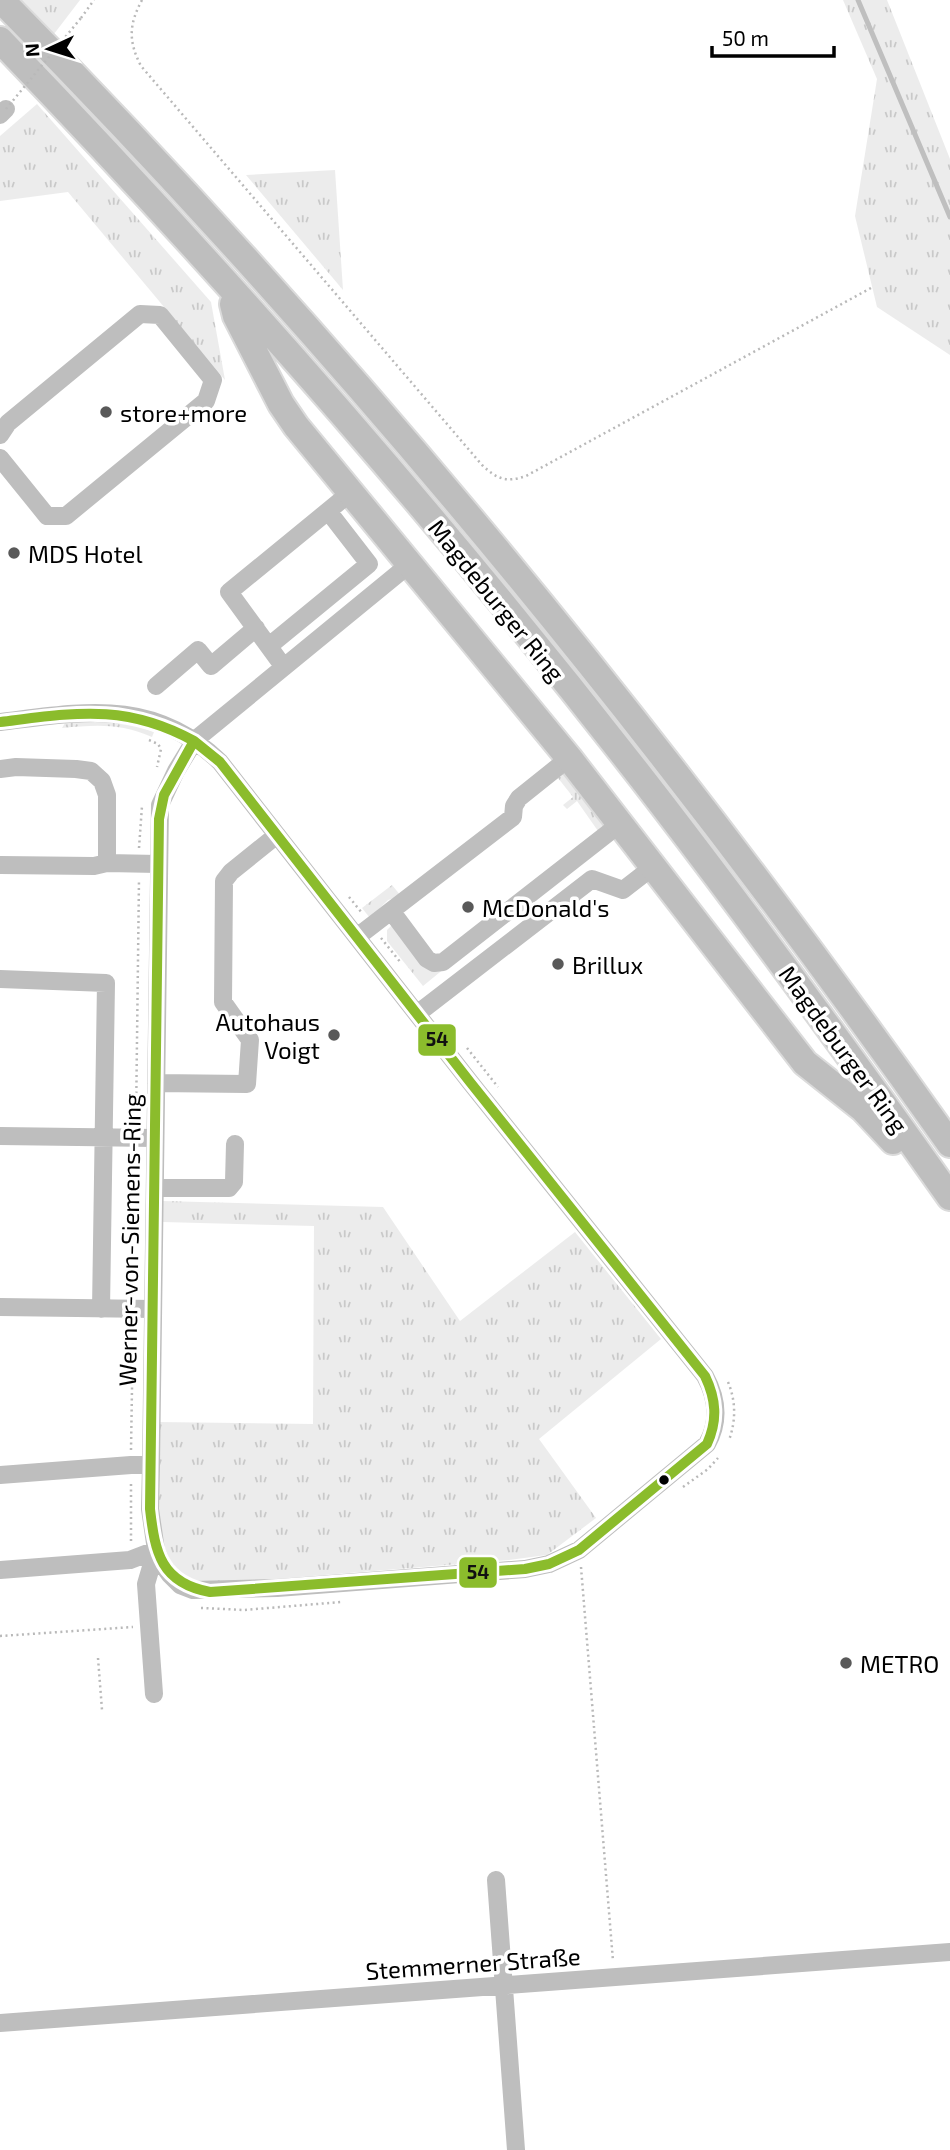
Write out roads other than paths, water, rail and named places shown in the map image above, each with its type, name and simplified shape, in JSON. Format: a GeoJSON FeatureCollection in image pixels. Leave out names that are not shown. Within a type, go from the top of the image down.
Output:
{"type":"FeatureCollection","features":[{"type":"Feature","properties":{"kind":"highway","name":"Magdeburger Ring"},"geometry":{"type":"LineString","coordinates":[[1,0],[79,79],[250,265],[371,400],[487,538],[680,778],[873,1036],[950,1144]]}},
{"type":"Feature","properties":{"kind":"highway","name":"Magdeburger Ring"},"geometry":{"type":"LineString","coordinates":[[0,40],[228,286],[466,560],[659,800],[794,979],[950,1197]]}},
{"type":"Feature","properties":{"kind":"highway"},"geometry":{"type":"LineString","coordinates":[[228,286],[236,316],[281,404],[350,492],[569,758],[805,1063],[875,1121],[898,1146],[929,1188],[950,1206]]}},
{"type":"Feature","properties":{"kind":"street"},"geometry":{"type":"LineString","coordinates":[[0,435],[8,424],[140,314],[160,315],[213,380],[206,401],[66,516],[47,516],[0,458]]}},
{"type":"Feature","properties":{"kind":"street"},"geometry":{"type":"LineString","coordinates":[[284,666],[229,592],[350,492]]}},
{"type":"Feature","properties":{"kind":"street"},"geometry":{"type":"LineString","coordinates":[[269,646],[369,564],[328,511]]}},
{"type":"Feature","properties":{"kind":"street","name":"Werner-von-Siemens-Ring"},"geometry":{"type":"LineString","coordinates":[[0,722],[74,713],[113,712],[142,718],[195,740],[220,762],[705,1376],[713,1391],[716,1422],[706,1446],[580,1558],[536,1567],[210,1592],[180,1585],[162,1564],[156,1550],[150,1509],[160,805],[195,740],[411,563]]}},
{"type":"Feature","properties":{"kind":"street"},"geometry":{"type":"LineString","coordinates":[[156,686],[198,650],[211,666],[256,628]]}},
{"type":"Feature","properties":{"kind":"street"},"geometry":{"type":"LineString","coordinates":[[357,937],[513,817],[514,806],[519,798],[569,758]]}},
{"type":"Feature","properties":{"kind":"street"},"geometry":{"type":"LineString","coordinates":[[0,769],[76,769],[90,772],[102,781],[107,795],[107,863]]}},
{"type":"Feature","properties":{"kind":"street"},"geometry":{"type":"LineString","coordinates":[[392,912],[427,959],[433,963],[441,962],[621,824]]}},
{"type":"Feature","properties":{"kind":"street"},"geometry":{"type":"LineString","coordinates":[[156,1083],[247,1084],[250,1040],[223,1002],[224,881],[231,872],[277,835]]}},
{"type":"Feature","properties":{"kind":"street"},"geometry":{"type":"LineString","coordinates":[[0,865],[158,864]]}},
{"type":"Feature","properties":{"kind":"street"},"geometry":{"type":"LineString","coordinates":[[417,1014],[592,878],[623,890],[654,866]]}},
{"type":"Feature","properties":{"kind":"street"},"geometry":{"type":"LineString","coordinates":[[0,979],[106,983],[101,1309]]}},
{"type":"Feature","properties":{"kind":"street"},"geometry":{"type":"LineString","coordinates":[[0,1136],[155,1138]]}},
{"type":"Feature","properties":{"kind":"street"},"geometry":{"type":"LineString","coordinates":[[155,1188],[229,1188],[234,1182],[235,1144]]}},
{"type":"Feature","properties":{"kind":"street"},"geometry":{"type":"LineString","coordinates":[[0,1307],[153,1309]]}},
{"type":"Feature","properties":{"kind":"street"},"geometry":{"type":"LineString","coordinates":[[0,1475],[151,1465]]}},
{"type":"Feature","properties":{"kind":"street"},"geometry":{"type":"LineString","coordinates":[[0,1570],[131,1560],[156,1550]]}},
{"type":"Feature","properties":{"kind":"street"},"geometry":{"type":"LineString","coordinates":[[154,1694],[146,1584],[156,1550]]}},
{"type":"Feature","properties":{"kind":"street"},"geometry":{"type":"LineString","coordinates":[[496,1880],[516,2150]]}},
{"type":"Feature","properties":{"kind":"street","name":"Stemmerner Straße"},"geometry":{"type":"LineString","coordinates":[[0,2023],[950,1952]]}},
{"type":"Feature","properties":{"kind":"waterway"},"geometry":{"type":"LineString","coordinates":[[858,0],[950,217]]}},
{"type":"Feature","properties":{"kind":"place","name":"store+more"},"geometry":{"type":"Point","coordinates":[106,412]}},
{"type":"Feature","properties":{"kind":"place","name":"MDS Hotel"},"geometry":{"type":"Point","coordinates":[14,553]}},
{"type":"Feature","properties":{"kind":"place","name":"McDonald's"},"geometry":{"type":"Point","coordinates":[468,907]}},
{"type":"Feature","properties":{"kind":"place","name":"Brillux"},"geometry":{"type":"Point","coordinates":[558,964]}},
{"type":"Feature","properties":{"kind":"place","name":"Autohaus Voigt"},"geometry":{"type":"Point","coordinates":[334,1035]}},
{"type":"Feature","properties":{"kind":"place","name":"METRO"},"geometry":{"type":"Point","coordinates":[846,1663]}}]}
